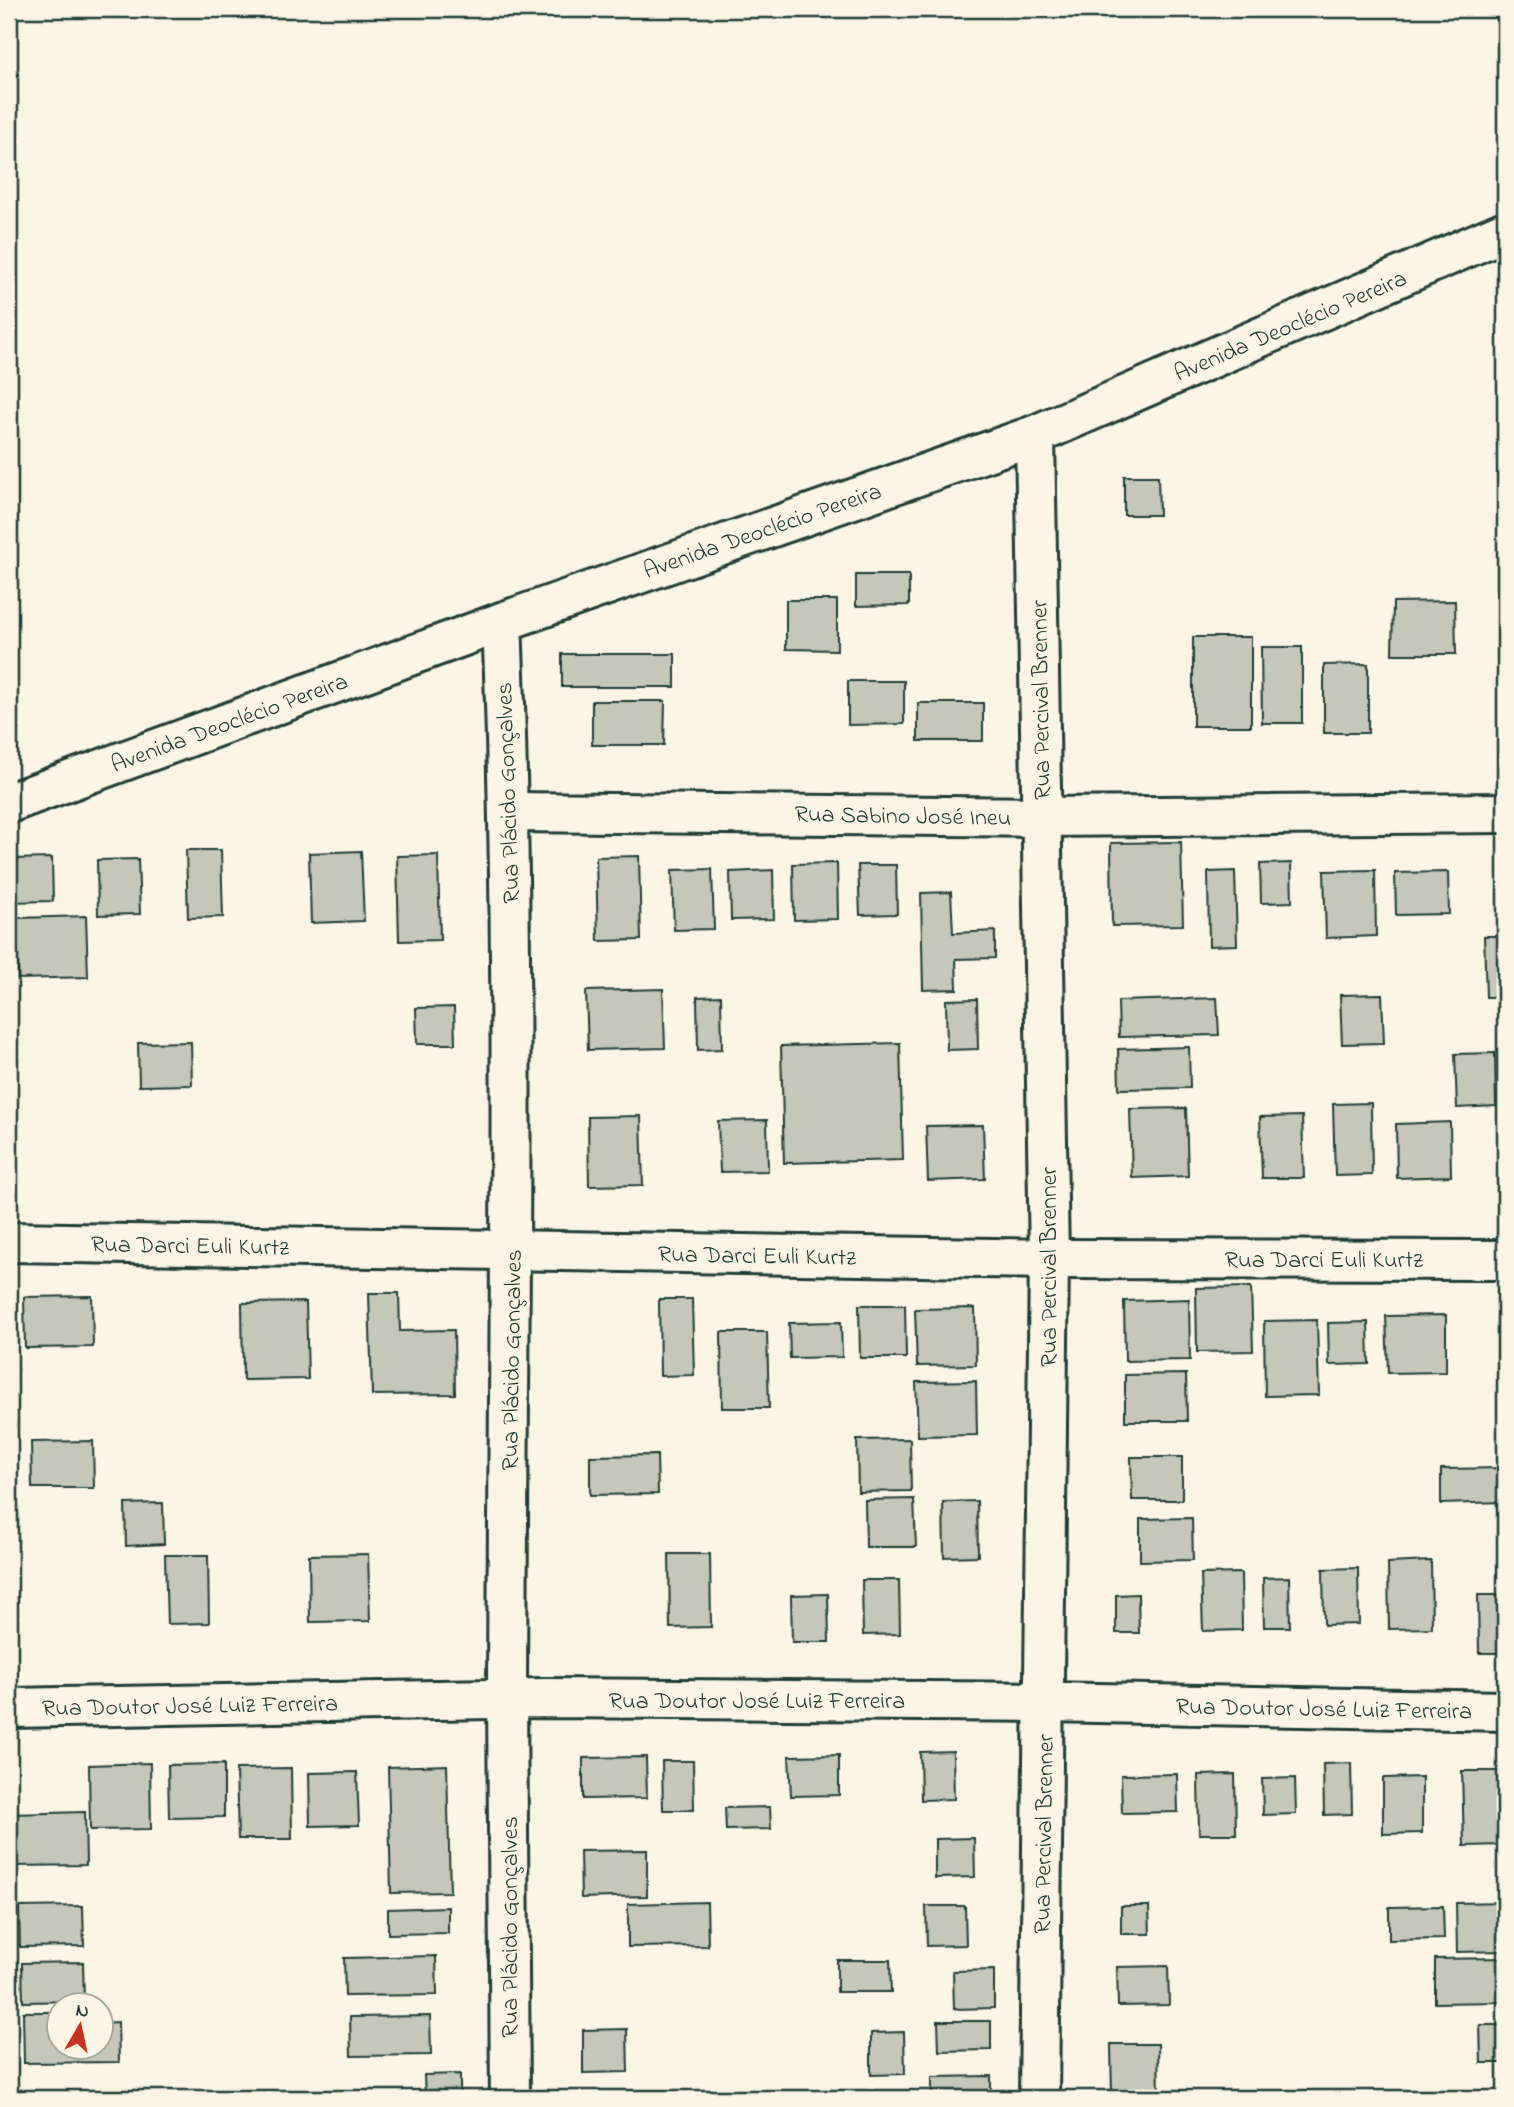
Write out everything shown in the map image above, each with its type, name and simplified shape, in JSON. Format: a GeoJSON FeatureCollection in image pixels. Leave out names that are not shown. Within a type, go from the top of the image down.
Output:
{"type":"FeatureCollection","features":[{"type":"Feature","properties":{"kind":"street","name":"Avenida Deoclécio Pereira"},"geometry":{"type":"LineString","coordinates":[[9,803],[502,622],[1035,435],[1505,231]]}},
{"type":"Feature","properties":{"kind":"street","name":"Rua Percival Brenner"},"geometry":{"type":"LineString","coordinates":[[1035,435],[1049,1259],[1039,2098]]}},
{"type":"Feature","properties":{"kind":"street","name":"Rua Plácido Gonçalves"},"geometry":{"type":"LineString","coordinates":[[502,622],[510,812],[512,1252],[507,1699],[510,2098]]}},
{"type":"Feature","properties":{"kind":"street","name":"Rua Sabino José Ineu"},"geometry":{"type":"LineString","coordinates":[[510,812],[1042,817],[1505,813]]}},
{"type":"Feature","properties":{"kind":"street","name":"Rua Darci Euli Kurtz"},"geometry":{"type":"LineString","coordinates":[[9,1242],[1049,1259],[1505,1260]]}},
{"type":"Feature","properties":{"kind":"street","name":"Rua Doutor José Luiz Ferreira"},"geometry":{"type":"LineString","coordinates":[[9,1708],[507,1699],[1045,1702],[1505,1711]]}},
{"type":"Feature","properties":{"kind":"building"},"geometry":{"type":"Polygon","coordinates":[[[1124,476],[1158,476],[1159,515],[1124,515],[1124,476]]]}},
{"type":"Feature","properties":{"kind":"building"},"geometry":{"type":"Polygon","coordinates":[[[856,575],[909,575],[909,605],[856,606],[856,575]]]}},
{"type":"Feature","properties":{"kind":"building"},"geometry":{"type":"Polygon","coordinates":[[[786,600],[837,600],[837,650],[786,649],[786,600]]]}},
{"type":"Feature","properties":{"kind":"building"},"geometry":{"type":"Polygon","coordinates":[[[1455,601],[1456,654],[1392,654],[1393,602],[1455,601]]]}},
{"type":"Feature","properties":{"kind":"building"},"geometry":{"type":"Polygon","coordinates":[[[1193,637],[1251,637],[1251,726],[1193,726],[1193,637]]]}},
{"type":"Feature","properties":{"kind":"building"},"geometry":{"type":"Polygon","coordinates":[[[1261,647],[1302,647],[1302,723],[1262,723],[1261,647]]]}},
{"type":"Feature","properties":{"kind":"building"},"geometry":{"type":"Polygon","coordinates":[[[562,654],[675,654],[675,687],[562,687],[562,654]]]}},
{"type":"Feature","properties":{"kind":"building"},"geometry":{"type":"Polygon","coordinates":[[[1368,664],[1368,733],[1324,733],[1324,665],[1368,664]]]}},
{"type":"Feature","properties":{"kind":"building"},"geometry":{"type":"Polygon","coordinates":[[[848,681],[904,681],[904,724],[848,725],[848,681]]]}},
{"type":"Feature","properties":{"kind":"building"},"geometry":{"type":"Polygon","coordinates":[[[592,701],[665,701],[664,745],[592,745],[592,701]]]}},
{"type":"Feature","properties":{"kind":"building"},"geometry":{"type":"Polygon","coordinates":[[[918,703],[983,703],[983,741],[918,741],[918,703]]]}},
{"type":"Feature","properties":{"kind":"building"},"geometry":{"type":"Polygon","coordinates":[[[1181,842],[1183,925],[1112,926],[1111,843],[1181,842]]]}},
{"type":"Feature","properties":{"kind":"building"},"geometry":{"type":"Polygon","coordinates":[[[186,850],[221,850],[223,917],[188,918],[186,850]]]}},
{"type":"Feature","properties":{"kind":"building"},"geometry":{"type":"Polygon","coordinates":[[[361,851],[364,921],[311,923],[309,853],[361,851]]]}},
{"type":"Feature","properties":{"kind":"building"},"geometry":{"type":"Polygon","coordinates":[[[438,855],[440,940],[399,941],[397,856],[438,855]]]}},
{"type":"Feature","properties":{"kind":"building"},"geometry":{"type":"Polygon","coordinates":[[[639,856],[641,940],[598,941],[596,857],[639,856]]]}},
{"type":"Feature","properties":{"kind":"building"},"geometry":{"type":"Polygon","coordinates":[[[52,858],[53,901],[9,902],[9,859],[52,858]]]}},
{"type":"Feature","properties":{"kind":"building"},"geometry":{"type":"Polygon","coordinates":[[[138,859],[140,914],[98,915],[97,860],[138,859]]]}},
{"type":"Feature","properties":{"kind":"building"},"geometry":{"type":"Polygon","coordinates":[[[837,863],[838,919],[794,920],[793,864],[837,863]]]}},
{"type":"Feature","properties":{"kind":"building"},"geometry":{"type":"Polygon","coordinates":[[[1291,863],[1292,902],[1261,903],[1260,864],[1291,863]]]}},
{"type":"Feature","properties":{"kind":"building"},"geometry":{"type":"Polygon","coordinates":[[[858,865],[896,865],[897,914],[860,915],[858,865]]]}},
{"type":"Feature","properties":{"kind":"building"},"geometry":{"type":"Polygon","coordinates":[[[712,869],[714,929],[674,930],[672,870],[712,869]]]}},
{"type":"Feature","properties":{"kind":"building"},"geometry":{"type":"Polygon","coordinates":[[[773,870],[774,919],[731,920],[730,872],[773,870]]]}},
{"type":"Feature","properties":{"kind":"building"},"geometry":{"type":"Polygon","coordinates":[[[1375,870],[1376,936],[1326,938],[1324,871],[1375,870]]]}},
{"type":"Feature","properties":{"kind":"building"},"geometry":{"type":"Polygon","coordinates":[[[1235,871],[1237,945],[1209,946],[1208,872],[1235,871]]]}},
{"type":"Feature","properties":{"kind":"building"},"geometry":{"type":"Polygon","coordinates":[[[1448,872],[1449,914],[1396,915],[1395,873],[1448,872]]]}},
{"type":"Feature","properties":{"kind":"building"},"geometry":{"type":"Polygon","coordinates":[[[951,892],[953,933],[995,931],[995,958],[956,959],[957,989],[923,990],[921,893],[951,892]]]}},
{"type":"Feature","properties":{"kind":"building"},"geometry":{"type":"Polygon","coordinates":[[[86,916],[88,977],[18,979],[16,918],[86,916]]]}},
{"type":"Feature","properties":{"kind":"building"},"geometry":{"type":"Polygon","coordinates":[[[1484,936],[1505,936],[1505,997],[1486,997],[1484,936]]]}},
{"type":"Feature","properties":{"kind":"building"},"geometry":{"type":"Polygon","coordinates":[[[663,989],[665,1048],[588,1050],[586,991],[663,989]]]}},
{"type":"Feature","properties":{"kind":"building"},"geometry":{"type":"Polygon","coordinates":[[[1382,994],[1384,1043],[1342,1044],[1340,995],[1382,994]]]}},
{"type":"Feature","properties":{"kind":"building"},"geometry":{"type":"Polygon","coordinates":[[[721,996],[722,1049],[698,1050],[697,997],[721,996]]]}},
{"type":"Feature","properties":{"kind":"building"},"geometry":{"type":"Polygon","coordinates":[[[1217,998],[1219,1035],[1119,1037],[1118,1001],[1217,998]]]}},
{"type":"Feature","properties":{"kind":"building"},"geometry":{"type":"Polygon","coordinates":[[[977,999],[978,1049],[947,1050],[946,1000],[977,999]]]}},
{"type":"Feature","properties":{"kind":"building"},"geometry":{"type":"Polygon","coordinates":[[[454,1007],[455,1044],[417,1044],[416,1008],[454,1007]]]}},
{"type":"Feature","properties":{"kind":"building"},"geometry":{"type":"Polygon","coordinates":[[[191,1042],[192,1085],[139,1086],[138,1043],[191,1042]]]}},
{"type":"Feature","properties":{"kind":"building"},"geometry":{"type":"Polygon","coordinates":[[[900,1043],[903,1160],[784,1163],[781,1046],[900,1043]]]}},
{"type":"Feature","properties":{"kind":"building"},"geometry":{"type":"Polygon","coordinates":[[[1189,1047],[1190,1088],[1119,1089],[1118,1049],[1189,1047]]]}},
{"type":"Feature","properties":{"kind":"building"},"geometry":{"type":"Polygon","coordinates":[[[1495,1053],[1496,1106],[1457,1108],[1455,1054],[1495,1053]]]}},
{"type":"Feature","properties":{"kind":"building"},"geometry":{"type":"Polygon","coordinates":[[[1371,1103],[1372,1175],[1335,1176],[1333,1104],[1371,1103]]]}},
{"type":"Feature","properties":{"kind":"building"},"geometry":{"type":"Polygon","coordinates":[[[1186,1108],[1188,1176],[1132,1178],[1130,1109],[1186,1108]]]}},
{"type":"Feature","properties":{"kind":"building"},"geometry":{"type":"Polygon","coordinates":[[[641,1116],[643,1185],[589,1186],[588,1117],[641,1116]]]}},
{"type":"Feature","properties":{"kind":"building"},"geometry":{"type":"Polygon","coordinates":[[[1302,1116],[1304,1178],[1262,1178],[1260,1117],[1302,1116]]]}},
{"type":"Feature","properties":{"kind":"building"},"geometry":{"type":"Polygon","coordinates":[[[767,1120],[768,1171],[720,1172],[718,1121],[767,1120]]]}},
{"type":"Feature","properties":{"kind":"building"},"geometry":{"type":"Polygon","coordinates":[[[1450,1122],[1451,1176],[1397,1178],[1396,1124],[1450,1122]]]}},
{"type":"Feature","properties":{"kind":"building"},"geometry":{"type":"Polygon","coordinates":[[[983,1125],[985,1179],[928,1181],[926,1126],[983,1125]]]}},
{"type":"Feature","properties":{"kind":"building"},"geometry":{"type":"Polygon","coordinates":[[[1251,1287],[1253,1351],[1197,1352],[1196,1288],[1251,1287]]]}},
{"type":"Feature","properties":{"kind":"building"},"geometry":{"type":"Polygon","coordinates":[[[369,1293],[399,1293],[400,1331],[454,1330],[455,1394],[372,1395],[369,1293]]]}},
{"type":"Feature","properties":{"kind":"building"},"geometry":{"type":"Polygon","coordinates":[[[92,1296],[93,1347],[25,1348],[24,1297],[92,1296]]]}},
{"type":"Feature","properties":{"kind":"building"},"geometry":{"type":"Polygon","coordinates":[[[659,1299],[692,1299],[694,1375],[660,1376],[659,1299]]]}},
{"type":"Feature","properties":{"kind":"building"},"geometry":{"type":"Polygon","coordinates":[[[1189,1299],[1190,1360],[1125,1361],[1124,1301],[1189,1299]]]}},
{"type":"Feature","properties":{"kind":"building"},"geometry":{"type":"Polygon","coordinates":[[[306,1302],[308,1379],[243,1380],[242,1303],[306,1302]]]}},
{"type":"Feature","properties":{"kind":"building"},"geometry":{"type":"Polygon","coordinates":[[[859,1305],[905,1305],[906,1358],[860,1358],[859,1305]]]}},
{"type":"Feature","properties":{"kind":"building"},"geometry":{"type":"Polygon","coordinates":[[[975,1308],[976,1365],[917,1366],[915,1309],[975,1308]]]}},
{"type":"Feature","properties":{"kind":"building"},"geometry":{"type":"Polygon","coordinates":[[[1446,1315],[1446,1372],[1388,1373],[1386,1316],[1446,1315]]]}},
{"type":"Feature","properties":{"kind":"building"},"geometry":{"type":"Polygon","coordinates":[[[1317,1320],[1319,1395],[1265,1396],[1264,1321],[1317,1320]]]}},
{"type":"Feature","properties":{"kind":"building"},"geometry":{"type":"Polygon","coordinates":[[[841,1322],[842,1357],[790,1358],[789,1323],[841,1322]]]}},
{"type":"Feature","properties":{"kind":"building"},"geometry":{"type":"Polygon","coordinates":[[[1368,1322],[1369,1364],[1329,1365],[1328,1323],[1368,1322]]]}},
{"type":"Feature","properties":{"kind":"building"},"geometry":{"type":"Polygon","coordinates":[[[721,1332],[767,1332],[769,1408],[722,1408],[721,1332]]]}},
{"type":"Feature","properties":{"kind":"building"},"geometry":{"type":"Polygon","coordinates":[[[1186,1374],[1187,1421],[1125,1421],[1125,1375],[1186,1374]]]}},
{"type":"Feature","properties":{"kind":"building"},"geometry":{"type":"Polygon","coordinates":[[[976,1381],[977,1435],[918,1436],[916,1382],[976,1381]]]}},
{"type":"Feature","properties":{"kind":"building"},"geometry":{"type":"Polygon","coordinates":[[[910,1439],[911,1491],[858,1492],[857,1440],[910,1439]]]}},
{"type":"Feature","properties":{"kind":"building"},"geometry":{"type":"Polygon","coordinates":[[[93,1441],[94,1488],[32,1488],[31,1442],[93,1441]]]}},
{"type":"Feature","properties":{"kind":"building"},"geometry":{"type":"Polygon","coordinates":[[[657,1455],[658,1494],[590,1495],[590,1456],[657,1455]]]}},
{"type":"Feature","properties":{"kind":"building"},"geometry":{"type":"Polygon","coordinates":[[[1131,1457],[1182,1457],[1182,1500],[1132,1500],[1131,1457]]]}},
{"type":"Feature","properties":{"kind":"building"},"geometry":{"type":"Polygon","coordinates":[[[1505,1468],[1505,1502],[1441,1504],[1441,1469],[1505,1468]]]}},
{"type":"Feature","properties":{"kind":"building"},"geometry":{"type":"Polygon","coordinates":[[[914,1499],[916,1547],[866,1547],[865,1500],[914,1499]]]}},
{"type":"Feature","properties":{"kind":"building"},"geometry":{"type":"Polygon","coordinates":[[[977,1501],[978,1556],[944,1557],[943,1502],[977,1501]]]}},
{"type":"Feature","properties":{"kind":"building"},"geometry":{"type":"Polygon","coordinates":[[[163,1503],[164,1544],[126,1546],[125,1504],[163,1503]]]}},
{"type":"Feature","properties":{"kind":"building"},"geometry":{"type":"Polygon","coordinates":[[[1192,1518],[1193,1560],[1140,1561],[1140,1519],[1192,1518]]]}},
{"type":"Feature","properties":{"kind":"building"},"geometry":{"type":"Polygon","coordinates":[[[368,1554],[370,1621],[310,1622],[309,1555],[368,1554]]]}},
{"type":"Feature","properties":{"kind":"building"},"geometry":{"type":"Polygon","coordinates":[[[669,1554],[710,1554],[711,1627],[670,1628],[669,1554]]]}},
{"type":"Feature","properties":{"kind":"building"},"geometry":{"type":"Polygon","coordinates":[[[165,1555],[208,1555],[209,1623],[167,1624],[165,1555]]]}},
{"type":"Feature","properties":{"kind":"building"},"geometry":{"type":"Polygon","coordinates":[[[1431,1561],[1432,1628],[1389,1629],[1388,1563],[1431,1561]]]}},
{"type":"Feature","properties":{"kind":"building"},"geometry":{"type":"Polygon","coordinates":[[[1358,1568],[1359,1624],[1324,1625],[1323,1569],[1358,1568]]]}},
{"type":"Feature","properties":{"kind":"building"},"geometry":{"type":"Polygon","coordinates":[[[1241,1573],[1242,1630],[1203,1631],[1201,1574],[1241,1573]]]}},
{"type":"Feature","properties":{"kind":"building"},"geometry":{"type":"Polygon","coordinates":[[[1289,1577],[1290,1627],[1264,1627],[1263,1578],[1289,1577]]]}},
{"type":"Feature","properties":{"kind":"building"},"geometry":{"type":"Polygon","coordinates":[[[862,1580],[899,1580],[900,1634],[863,1635],[862,1580]]]}},
{"type":"Feature","properties":{"kind":"building"},"geometry":{"type":"Polygon","coordinates":[[[828,1594],[829,1642],[792,1642],[791,1595],[828,1594]]]}},
{"type":"Feature","properties":{"kind":"building"},"geometry":{"type":"Polygon","coordinates":[[[1138,1594],[1139,1633],[1116,1633],[1116,1595],[1138,1594]]]}},
{"type":"Feature","properties":{"kind":"building"},"geometry":{"type":"Polygon","coordinates":[[[1478,1595],[1505,1595],[1505,1653],[1479,1653],[1478,1595]]]}},
{"type":"Feature","properties":{"kind":"building"},"geometry":{"type":"Polygon","coordinates":[[[953,1751],[954,1799],[921,1800],[920,1752],[953,1751]]]}},
{"type":"Feature","properties":{"kind":"building"},"geometry":{"type":"Polygon","coordinates":[[[839,1755],[839,1795],[791,1796],[789,1756],[839,1755]]]}},
{"type":"Feature","properties":{"kind":"building"},"geometry":{"type":"Polygon","coordinates":[[[646,1757],[647,1798],[583,1799],[583,1758],[646,1757]]]}},
{"type":"Feature","properties":{"kind":"building"},"geometry":{"type":"Polygon","coordinates":[[[662,1761],[693,1761],[694,1810],[663,1810],[662,1761]]]}},
{"type":"Feature","properties":{"kind":"building"},"geometry":{"type":"Polygon","coordinates":[[[150,1763],[151,1829],[90,1830],[89,1765],[150,1763]]]}},
{"type":"Feature","properties":{"kind":"building"},"geometry":{"type":"Polygon","coordinates":[[[1351,1763],[1352,1814],[1324,1815],[1323,1764],[1351,1763]]]}},
{"type":"Feature","properties":{"kind":"building"},"geometry":{"type":"Polygon","coordinates":[[[224,1764],[224,1817],[169,1818],[168,1765],[224,1764]]]}},
{"type":"Feature","properties":{"kind":"building"},"geometry":{"type":"Polygon","coordinates":[[[447,1765],[450,1892],[391,1893],[388,1767],[447,1765]]]}},
{"type":"Feature","properties":{"kind":"building"},"geometry":{"type":"Polygon","coordinates":[[[291,1768],[292,1839],[238,1839],[236,1769],[291,1768]]]}},
{"type":"Feature","properties":{"kind":"building"},"geometry":{"type":"Polygon","coordinates":[[[1462,1771],[1505,1771],[1505,1845],[1464,1846],[1462,1771]]]}},
{"type":"Feature","properties":{"kind":"building"},"geometry":{"type":"Polygon","coordinates":[[[357,1772],[359,1825],[310,1826],[309,1773],[357,1772]]]}},
{"type":"Feature","properties":{"kind":"building"},"geometry":{"type":"Polygon","coordinates":[[[1177,1774],[1178,1812],[1122,1813],[1121,1775],[1177,1774]]]}},
{"type":"Feature","properties":{"kind":"building"},"geometry":{"type":"Polygon","coordinates":[[[1235,1774],[1236,1834],[1199,1834],[1198,1775],[1235,1774]]]}},
{"type":"Feature","properties":{"kind":"building"},"geometry":{"type":"Polygon","coordinates":[[[1422,1777],[1422,1833],[1383,1834],[1383,1778],[1422,1777]]]}},
{"type":"Feature","properties":{"kind":"building"},"geometry":{"type":"Polygon","coordinates":[[[1295,1778],[1296,1814],[1263,1815],[1262,1779],[1295,1778]]]}},
{"type":"Feature","properties":{"kind":"building"},"geometry":{"type":"Polygon","coordinates":[[[770,1807],[771,1829],[726,1830],[725,1808],[770,1807]]]}},
{"type":"Feature","properties":{"kind":"building"},"geometry":{"type":"Polygon","coordinates":[[[85,1812],[86,1865],[14,1866],[13,1814],[85,1812]]]}},
{"type":"Feature","properties":{"kind":"building"},"geometry":{"type":"Polygon","coordinates":[[[974,1838],[975,1877],[935,1878],[935,1839],[974,1838]]]}},
{"type":"Feature","properties":{"kind":"building"},"geometry":{"type":"Polygon","coordinates":[[[647,1850],[647,1896],[581,1898],[580,1851],[647,1850]]]}},
{"type":"Feature","properties":{"kind":"building"},"geometry":{"type":"Polygon","coordinates":[[[707,1902],[708,1946],[628,1947],[628,1904],[707,1902]]]}},
{"type":"Feature","properties":{"kind":"building"},"geometry":{"type":"Polygon","coordinates":[[[1505,1902],[1505,1951],[1457,1952],[1456,1903],[1505,1902]]]}},
{"type":"Feature","properties":{"kind":"building"},"geometry":{"type":"Polygon","coordinates":[[[83,1906],[84,1946],[20,1947],[19,1907],[83,1906]]]}},
{"type":"Feature","properties":{"kind":"building"},"geometry":{"type":"Polygon","coordinates":[[[926,1906],[965,1906],[966,1945],[927,1946],[926,1906]]]}},
{"type":"Feature","properties":{"kind":"building"},"geometry":{"type":"Polygon","coordinates":[[[1121,1906],[1149,1906],[1150,1934],[1121,1934],[1121,1906]]]}},
{"type":"Feature","properties":{"kind":"building"},"geometry":{"type":"Polygon","coordinates":[[[1443,1906],[1444,1939],[1389,1940],[1389,1907],[1443,1906]]]}},
{"type":"Feature","properties":{"kind":"building"},"geometry":{"type":"Polygon","coordinates":[[[448,1907],[448,1933],[388,1934],[388,1909],[448,1907]]]}},
{"type":"Feature","properties":{"kind":"building"},"geometry":{"type":"Polygon","coordinates":[[[436,1956],[437,1995],[345,1996],[344,1958],[436,1956]]]}},
{"type":"Feature","properties":{"kind":"building"},"geometry":{"type":"Polygon","coordinates":[[[1505,1958],[1505,2002],[1435,2003],[1435,1959],[1505,1958]]]}},
{"type":"Feature","properties":{"kind":"building"},"geometry":{"type":"Polygon","coordinates":[[[837,1960],[890,1960],[891,1992],[837,1992],[837,1960]]]}},
{"type":"Feature","properties":{"kind":"building"},"geometry":{"type":"Polygon","coordinates":[[[83,1962],[84,1992],[46,1992],[46,2002],[23,2002],[22,1963],[83,1962]]]}},
{"type":"Feature","properties":{"kind":"building"},"geometry":{"type":"Polygon","coordinates":[[[1168,1966],[1169,2005],[1118,2006],[1117,1967],[1168,1966]]]}},
{"type":"Feature","properties":{"kind":"building"},"geometry":{"type":"Polygon","coordinates":[[[994,1970],[994,2008],[954,2009],[953,1971],[994,1970]]]}},
{"type":"Feature","properties":{"kind":"building"},"geometry":{"type":"Polygon","coordinates":[[[23,2012],[46,2012],[46,2062],[116,2062],[118,2022],[119,2062],[24,2063],[23,2012]]]}},
{"type":"Feature","properties":{"kind":"building"},"geometry":{"type":"Polygon","coordinates":[[[430,2016],[431,2055],[351,2056],[350,2017],[430,2016]]]}},
{"type":"Feature","properties":{"kind":"building"},"geometry":{"type":"Polygon","coordinates":[[[938,2021],[991,2021],[991,2050],[939,2051],[938,2021]]]}},
{"type":"Feature","properties":{"kind":"building"},"geometry":{"type":"Polygon","coordinates":[[[1480,2025],[1505,2025],[1505,2063],[1481,2063],[1480,2025]]]}},
{"type":"Feature","properties":{"kind":"building"},"geometry":{"type":"Polygon","coordinates":[[[627,2029],[628,2072],[583,2073],[583,2030],[627,2029]]]}},
{"type":"Feature","properties":{"kind":"building"},"geometry":{"type":"Polygon","coordinates":[[[904,2032],[905,2074],[871,2075],[871,2033],[904,2032]]]}},
{"type":"Feature","properties":{"kind":"building"},"geometry":{"type":"Polygon","coordinates":[[[1111,2044],[1158,2044],[1159,2098],[1112,2098],[1111,2044]]]}},
{"type":"Feature","properties":{"kind":"building"},"geometry":{"type":"Polygon","coordinates":[[[460,2074],[460,2098],[425,2098],[424,2075],[460,2074]]]}},
{"type":"Feature","properties":{"kind":"building"},"geometry":{"type":"Polygon","coordinates":[[[991,2076],[991,2098],[932,2098],[932,2077],[991,2076]]]}}]}
